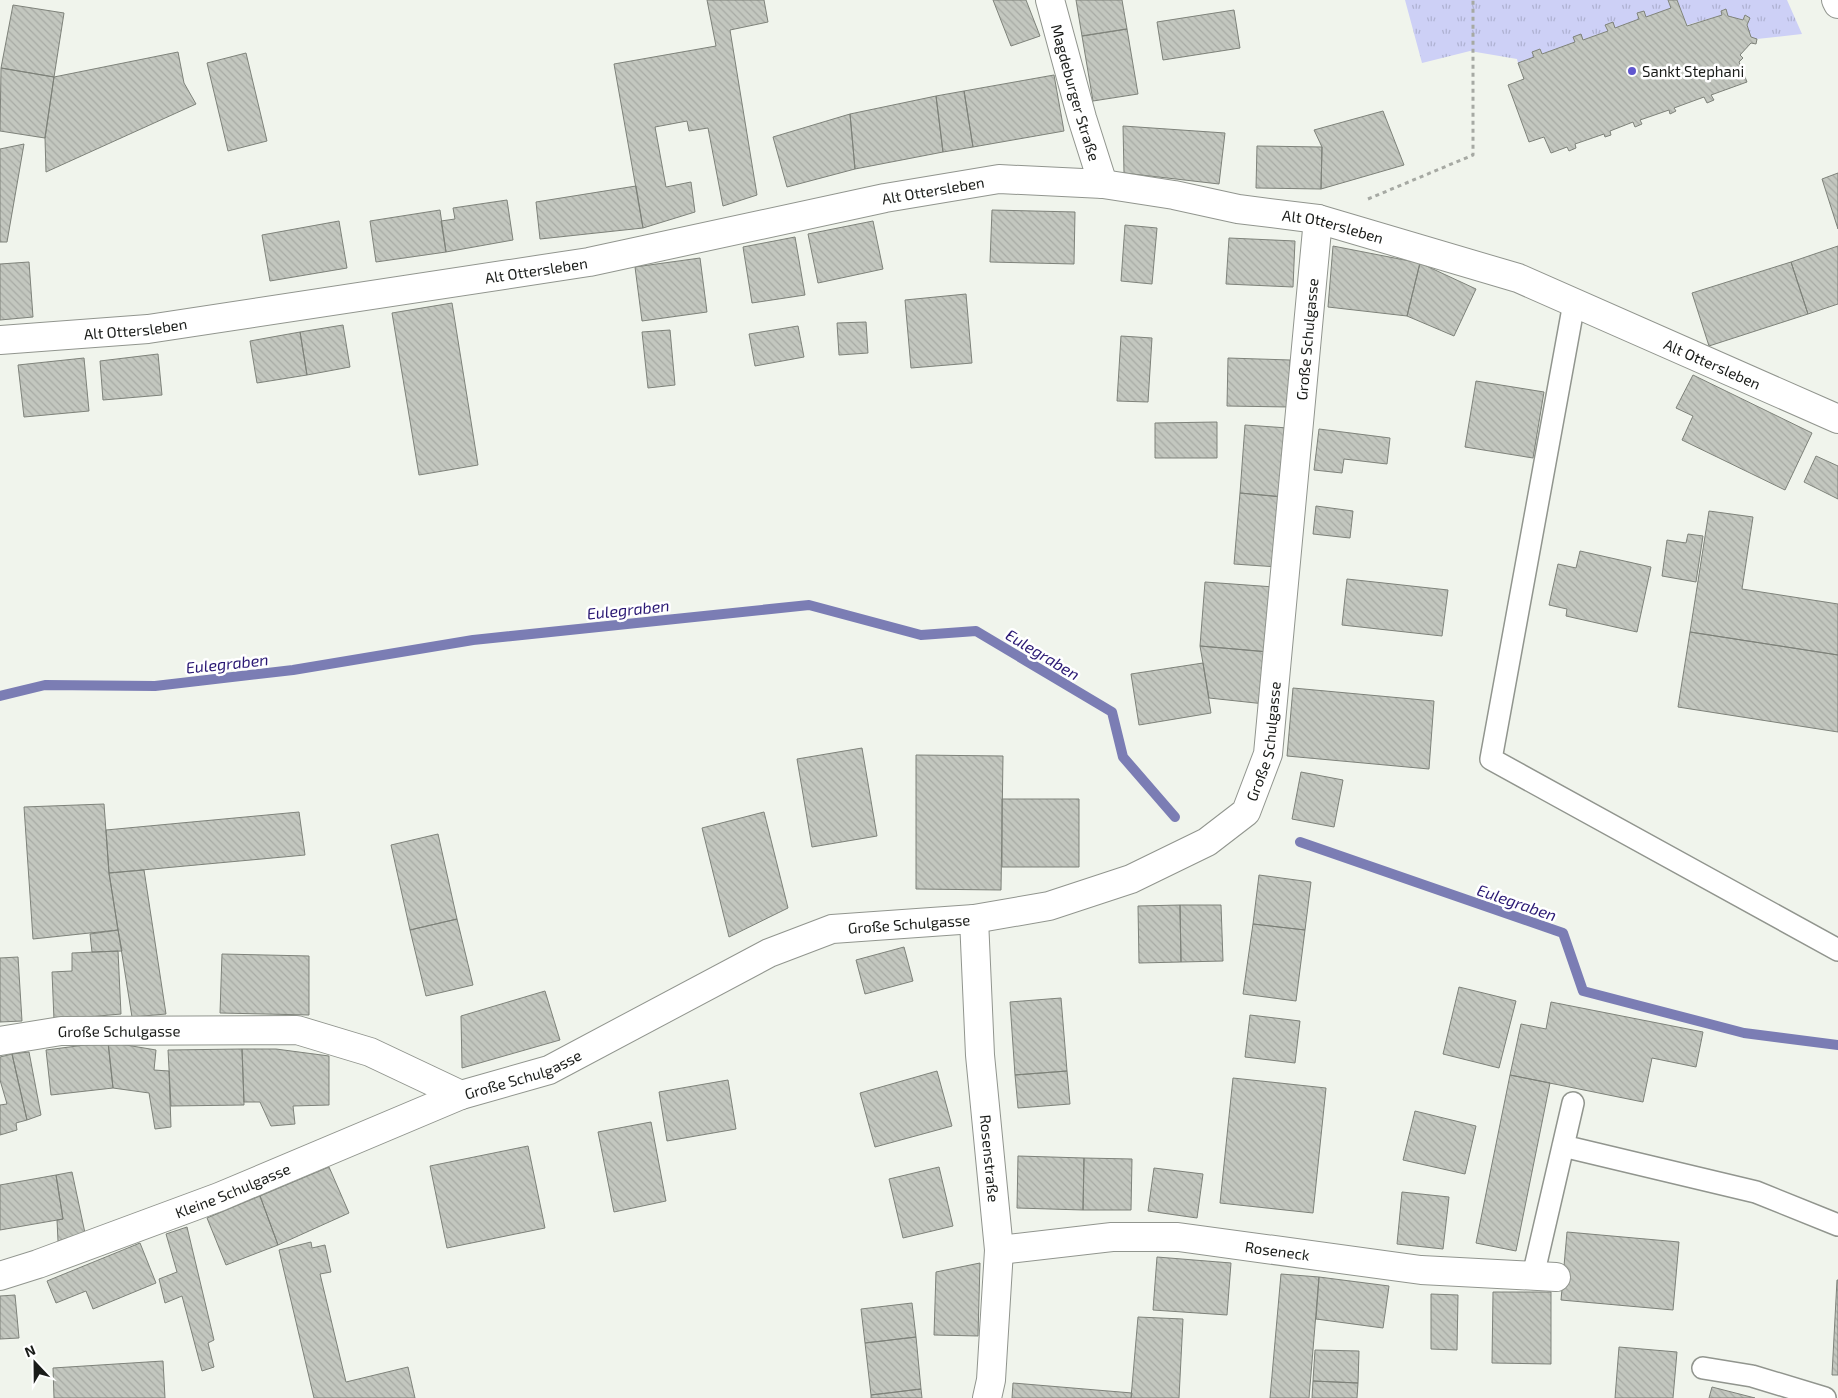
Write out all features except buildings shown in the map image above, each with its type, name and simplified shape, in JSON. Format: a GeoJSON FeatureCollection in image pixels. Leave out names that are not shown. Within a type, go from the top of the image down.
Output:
{"type":"FeatureCollection","features":[{"type":"Feature","properties":{"kind":"street","name":"Magdeburger Straße"},"geometry":{"type":"LineString","coordinates":[[1050,0],[1082,118],[1103,184]]}},
{"type":"Feature","properties":{"kind":"street"},"geometry":{"type":"LineString","coordinates":[[1836,0],[1838,4]]}},
{"type":"Feature","properties":{"kind":"street","name":"Alt Ottersleben"},"geometry":{"type":"LineString","coordinates":[[0,340],[148,329],[589,262],[885,198],[999,179],[1103,184],[1174,195],[1238,209],[1318,219],[1518,278],[1838,419]]}},
{"type":"Feature","properties":{"kind":"street","name":"Große Schulgasse"},"geometry":{"type":"LineString","coordinates":[[0,1041],[61,1031],[297,1030],[370,1052],[461,1095],[549,1070],[769,953],[832,929],[974,919],[1049,906],[1131,879],[1207,842],[1246,812],[1268,754],[1318,219]]}},
{"type":"Feature","properties":{"kind":"street","name":"Rosenstraße"},"geometry":{"type":"LineString","coordinates":[[974,919],[980,1055],[998,1250],[991,1380],[987,1398]]}},
{"type":"Feature","properties":{"kind":"street","name":"Kleine Schulgasse"},"geometry":{"type":"LineString","coordinates":[[0,1276],[38,1264],[219,1197],[461,1095]]}},
{"type":"Feature","properties":{"kind":"street","name":"Roseneck"},"geometry":{"type":"LineString","coordinates":[[998,1250],[1112,1237],[1178,1238],[1421,1270],[1544,1276]]}},
{"type":"Feature","properties":{"kind":"lane"},"geometry":{"type":"LineString","coordinates":[[1574,303],[1491,759],[1838,950]]}},
{"type":"Feature","properties":{"kind":"lane"},"geometry":{"type":"LineString","coordinates":[[1544,1276],[1563,1146],[1573,1103]]}},
{"type":"Feature","properties":{"kind":"lane"},"geometry":{"type":"LineString","coordinates":[[1563,1146],[1756,1192],[1838,1225]]}},
{"type":"Feature","properties":{"kind":"lane"},"geometry":{"type":"LineString","coordinates":[[1703,1368],[1752,1376],[1825,1398]]}},
{"type":"Feature","properties":{"kind":"path"},"geometry":{"type":"LineString","coordinates":[[1318,219],[1473,155],[1473,0]]}},
{"type":"Feature","properties":{"kind":"green space"},"geometry":{"type":"Polygon","coordinates":[[[1405,0],[1668,0],[1671,8],[1646,17],[1643,11],[1637,14],[1639,19],[1615,28],[1605,25],[1608,31],[1542,54],[1540,49],[1532,52],[1534,57],[1518,63],[1517,59],[1470,51],[1422,63],[1405,0]]]}},
{"type":"Feature","properties":{"kind":"green space"},"geometry":{"type":"Polygon","coordinates":[[[1677,0],[1787,0],[1802,34],[1757,39],[1751,37],[1747,25],[1750,18],[1743,20],[1728,16],[1725,9],[1721,11],[1722,15],[1687,25],[1677,0]]]}},
{"type":"Feature","properties":{"kind":"waterway","name":"Eulegraben"},"geometry":{"type":"LineString","coordinates":[[0,696],[45,685],[155,686],[293,670],[473,640],[809,605],[921,635],[976,631],[1112,712],[1123,757],[1175,817]]}},
{"type":"Feature","properties":{"kind":"waterway","name":"Eulegraben"},"geometry":{"type":"LineString","coordinates":[[1300,842],[1563,933],[1583,991],[1744,1033],[1838,1045]]}},
{"type":"Feature","properties":{"kind":"place","name":"Sankt Stephani"},"geometry":{"type":"Point","coordinates":[1632,71]}}]}
